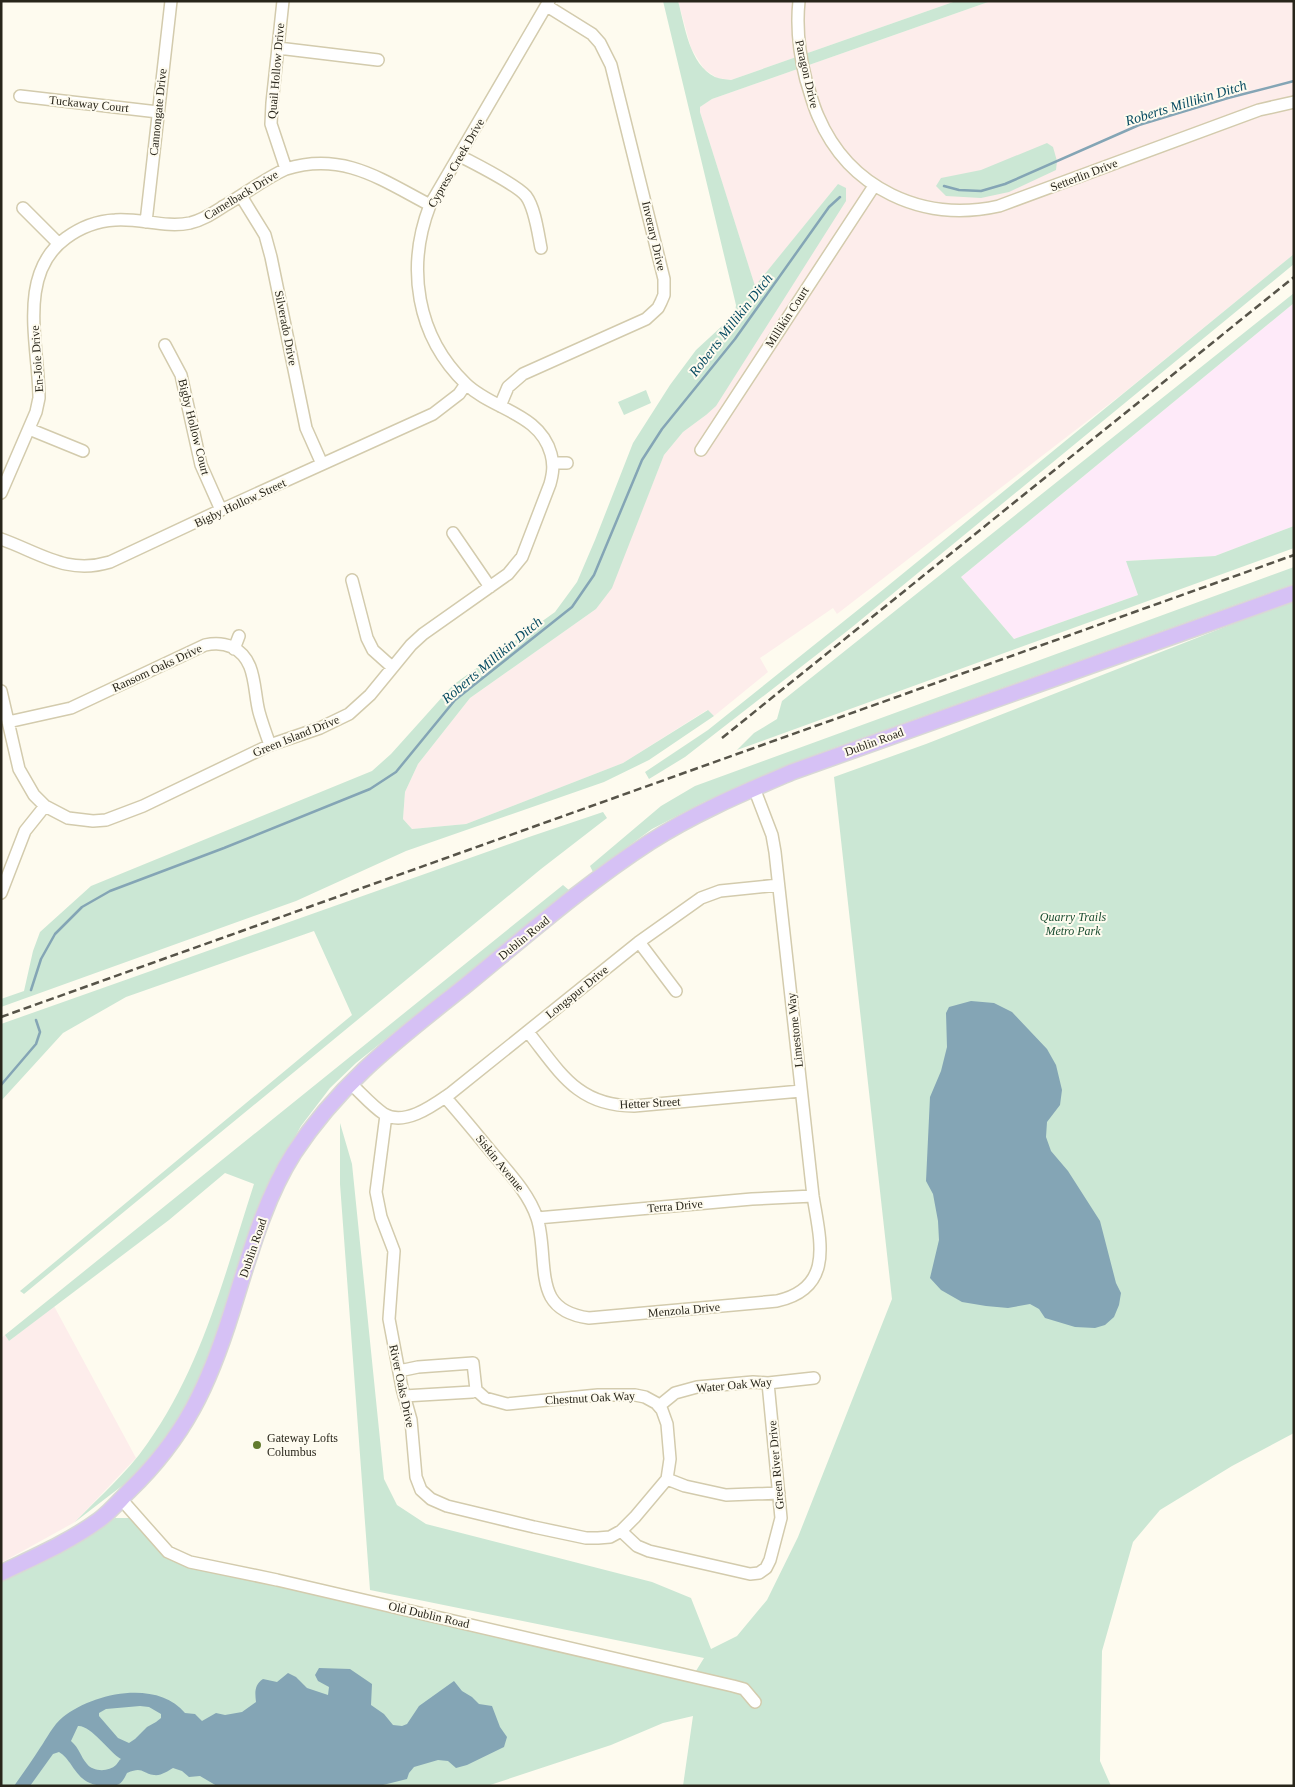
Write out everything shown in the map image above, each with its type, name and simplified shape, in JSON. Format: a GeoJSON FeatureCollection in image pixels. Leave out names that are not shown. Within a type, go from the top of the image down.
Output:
{"type":"FeatureCollection","features":[{"type":"Feature","properties":{"kind":"main road","name":"Dublin Road"},"geometry":{"type":"LineString","coordinates":[[1,1573],[60,1544],[100,1519],[144,1477],[168,1448],[190,1416],[210,1376],[263,1216],[292,1156],[314,1123],[372,1061],[582,890],[628,857],[697,814],[754,788],[873,742],[1294,593]]}},
{"type":"Feature","properties":{"kind":"street","name":"Cannongate Drive"},"geometry":{"type":"LineString","coordinates":[[146,222],[171,1]]}},
{"type":"Feature","properties":{"kind":"street","name":"Quail Hollow Drive"},"geometry":{"type":"LineString","coordinates":[[283,1],[271,124],[286,169]]}},
{"type":"Feature","properties":{"kind":"street","name":"Paragon Drive"},"geometry":{"type":"LineString","coordinates":[[799,1],[797,24],[800,54],[815,111],[841,155],[874,186]]}},
{"type":"Feature","properties":{"kind":"street","name":"Cypress Creek Drive"},"geometry":{"type":"LineString","coordinates":[[548,4],[430,205],[424,221],[420,243],[418,292],[429,330],[451,367],[466,384],[485,398],[519,415],[539,431],[545,439],[553,463]]}},
{"type":"Feature","properties":{"kind":"street","name":"Inverary Drive"},"geometry":{"type":"LineString","coordinates":[[500,406],[508,387],[523,374],[646,319],[658,308],[664,294],[664,279],[609,59],[600,43],[592,34],[548,4]]}},
{"type":"Feature","properties":{"kind":"street"},"geometry":{"type":"LineString","coordinates":[[278,48],[378,60]]}},
{"type":"Feature","properties":{"kind":"street","name":"Tuckaway Court"},"geometry":{"type":"LineString","coordinates":[[20,96],[158,112]]}},
{"type":"Feature","properties":{"kind":"street","name":"Setterlin Drive"},"geometry":{"type":"LineString","coordinates":[[874,186],[901,200],[930,209],[982,210],[1024,198],[1259,110],[1294,102]]}},
{"type":"Feature","properties":{"kind":"street"},"geometry":{"type":"LineString","coordinates":[[460,156],[512,185],[526,196],[533,213],[541,248]]}},
{"type":"Feature","properties":{"kind":"street","name":"Camelback Drive"},"geometry":{"type":"LineString","coordinates":[[75,232],[89,224],[117,220],[177,225],[199,220],[286,169],[302,164],[320,162],[366,172],[430,205]]}},
{"type":"Feature","properties":{"kind":"street","name":"Millikin Court"},"geometry":{"type":"LineString","coordinates":[[701,450],[874,186]]}},
{"type":"Feature","properties":{"kind":"street","name":"Silverado Drive"},"geometry":{"type":"LineString","coordinates":[[241,196],[252,212],[267,243],[306,428],[322,464]]}},
{"type":"Feature","properties":{"kind":"street"},"geometry":{"type":"LineString","coordinates":[[23,208],[58,243]]}},
{"type":"Feature","properties":{"kind":"street","name":"En-Joie Drive"},"geometry":{"type":"LineString","coordinates":[[1,493],[29,429],[39,398],[34,309],[35,292],[40,274],[48,256],[58,243],[75,232]]}},
{"type":"Feature","properties":{"kind":"street","name":"Bigby Hollow Court"},"geometry":{"type":"LineString","coordinates":[[165,345],[181,375],[201,465],[221,510]]}},
{"type":"Feature","properties":{"kind":"street","name":"Bigby Hollow Street"},"geometry":{"type":"LineString","coordinates":[[1,539],[68,566],[97,566],[135,551],[433,414],[459,394],[466,384]]}},
{"type":"Feature","properties":{"kind":"street"},"geometry":{"type":"LineString","coordinates":[[29,429],[83,451]]}},
{"type":"Feature","properties":{"kind":"street"},"geometry":{"type":"LineString","coordinates":[[553,463],[567,463]]}},
{"type":"Feature","properties":{"kind":"street","name":"Green Island Drive"},"geometry":{"type":"LineString","coordinates":[[45,806],[68,818],[93,821],[106,820],[151,802],[270,745],[320,728],[349,714],[370,695],[411,645],[423,634],[508,574],[522,557],[550,484],[553,474],[553,463]]}},
{"type":"Feature","properties":{"kind":"street"},"geometry":{"type":"LineString","coordinates":[[453,533],[490,587]]}},
{"type":"Feature","properties":{"kind":"street"},"geometry":{"type":"LineString","coordinates":[[352,580],[367,638],[373,650],[392,668]]}},
{"type":"Feature","properties":{"kind":"street"},"geometry":{"type":"LineString","coordinates":[[239,636],[234,649],[244,656],[254,678],[259,712],[270,745]]}},
{"type":"Feature","properties":{"kind":"street","name":"Ransom Oaks Drive"},"geometry":{"type":"LineString","coordinates":[[8,722],[71,708],[205,645],[222,644],[234,649]]}},
{"type":"Feature","properties":{"kind":"street"},"geometry":{"type":"LineString","coordinates":[[1,691],[19,769],[34,795],[45,806],[26,831],[1,893]]}},
{"type":"Feature","properties":{"kind":"street","name":"Limestone Way"},"geometry":{"type":"LineString","coordinates":[[754,788],[772,835],[820,1244],[820,1260],[816,1275]]}},
{"type":"Feature","properties":{"kind":"street","name":"Longspur Drive"},"geometry":{"type":"LineString","coordinates":[[386,1115],[398,1117],[424,1111],[445,1097],[639,942],[701,898],[736,888],[778,886]]}},
{"type":"Feature","properties":{"kind":"street"},"geometry":{"type":"LineString","coordinates":[[639,942],[676,991]]}},
{"type":"Feature","properties":{"kind":"street","name":"Hetter Street"},"geometry":{"type":"LineString","coordinates":[[528,1032],[570,1083],[594,1099],[606,1104],[634,1106],[802,1091]]}},
{"type":"Feature","properties":{"kind":"street"},"geometry":{"type":"LineString","coordinates":[[350,1083],[386,1115]]}},
{"type":"Feature","properties":{"kind":"street","name":"Siskin Avenue"},"geometry":{"type":"LineString","coordinates":[[445,1097],[516,1181],[528,1199],[537,1218],[550,1296]]}},
{"type":"Feature","properties":{"kind":"street","name":"River Oaks Drive"},"geometry":{"type":"LineString","coordinates":[[386,1115],[376,1192],[381,1216],[394,1251],[389,1319],[404,1396],[411,1420],[418,1485],[431,1499],[439,1503],[465,1511],[586,1538],[610,1537],[620,1531],[667,1479]]}},
{"type":"Feature","properties":{"kind":"street","name":"Terra Drive"},"geometry":{"type":"LineString","coordinates":[[537,1218],[813,1196]]}},
{"type":"Feature","properties":{"kind":"street","name":"Menzola Drive"},"geometry":{"type":"LineString","coordinates":[[550,1296],[556,1304],[570,1314],[589,1318],[776,1302],[789,1299],[799,1293],[816,1275]]}},
{"type":"Feature","properties":{"kind":"street"},"geometry":{"type":"LineString","coordinates":[[399,1371],[418,1367],[473,1363],[476,1390],[472,1392],[404,1396]]}},
{"type":"Feature","properties":{"kind":"street","name":"Water Oak Way"},"geometry":{"type":"LineString","coordinates":[[659,1406],[675,1394],[697,1387],[814,1378]]}},
{"type":"Feature","properties":{"kind":"street","name":"Green River Drive"},"geometry":{"type":"LineString","coordinates":[[620,1531],[637,1546],[650,1551],[750,1574],[759,1573],[766,1568],[770,1560],[781,1518],[768,1383]]}},
{"type":"Feature","properties":{"kind":"street","name":"Chestnut Oak Way"},"geometry":{"type":"LineString","coordinates":[[476,1390],[485,1398],[507,1404],[598,1395],[635,1395],[645,1397],[659,1406]]}},
{"type":"Feature","properties":{"kind":"street"},"geometry":{"type":"LineString","coordinates":[[659,1406],[664,1414],[669,1440],[670,1459],[667,1479],[685,1486],[726,1495],[779,1493]]}},
{"type":"Feature","properties":{"kind":"street","name":"Old Dublin Road"},"geometry":{"type":"LineString","coordinates":[[121,1498],[168,1552],[190,1562],[268,1578],[733,1686],[744,1689],[755,1702]]}},
{"type":"Feature","properties":{"kind":"shaded area"},"geometry":{"type":"Polygon","coordinates":[[[678,1],[956,1],[731,80],[717,78],[704,69],[691,48],[678,1]]]}},
{"type":"Feature","properties":{"kind":"shaded area"},"geometry":{"type":"Polygon","coordinates":[[[991,1],[1294,1],[1294,254],[1121,395],[837,614],[833,608],[760,658],[768,672],[714,716],[707,710],[623,763],[466,824],[412,829],[403,819],[405,792],[418,764],[470,698],[596,609],[611,588],[664,455],[683,432],[706,415],[838,184],[755,287],[700,107],[712,99],[991,1]]]}},
{"type":"Feature","properties":{"kind":"shaded area"},"geometry":{"type":"Polygon","coordinates":[[[1294,303],[1294,526],[1215,556],[1127,561],[1138,595],[1014,639],[961,577],[1294,303]]]}},
{"type":"Feature","properties":{"kind":"shaded area"},"geometry":{"type":"Polygon","coordinates":[[[54,1306],[136,1458],[75,1522],[1,1563],[1,1338],[5,1335],[9,1341],[54,1306]]]}},
{"type":"Feature","properties":{"kind":"green space"},"geometry":{"type":"Polygon","coordinates":[[[663,1],[678,1],[689,44],[699,63],[715,77],[731,80],[956,1],[991,1],[712,99],[700,107],[755,286],[838,184],[846,188],[846,201],[716,406],[683,432],[664,455],[612,588],[596,609],[470,698],[418,764],[405,792],[403,819],[412,829],[466,824],[623,763],[708,710],[714,716],[649,760],[604,782],[406,851],[296,901],[1,1007],[1,999],[24,991],[33,951],[40,932],[91,886],[372,771],[391,754],[453,685],[555,612],[577,582],[633,443],[670,385],[696,350],[735,314],[736,305],[663,1]]]}},
{"type":"Feature","properties":{"kind":"green space"},"geometry":{"type":"Polygon","coordinates":[[[1047,143],[1053,147],[1057,161],[1056,170],[1009,192],[981,198],[946,196],[936,186],[941,178],[981,170],[1047,143]]]}},
{"type":"Feature","properties":{"kind":"green space"},"geometry":{"type":"Polygon","coordinates":[[[1294,254],[1294,264],[851,628],[685,757],[649,779],[645,772],[708,730],[884,589],[1294,254]]]}},
{"type":"Feature","properties":{"kind":"green space"},"geometry":{"type":"Polygon","coordinates":[[[1294,293],[1294,303],[961,577],[1014,639],[1138,595],[1126,561],[1215,556],[1294,526],[1294,548],[737,750],[754,733],[777,719],[782,701],[1294,293]]]}},
{"type":"Feature","properties":{"kind":"green space"},"geometry":{"type":"Polygon","coordinates":[[[646,390],[651,403],[624,415],[618,402],[646,390]]]}},
{"type":"Feature","properties":{"kind":"green space"},"geometry":{"type":"Polygon","coordinates":[[[1294,567],[1294,584],[817,754],[704,802],[652,829],[593,872],[590,866],[661,806],[695,786],[1294,567]]]}},
{"type":"Feature","properties":{"kind":"green space","name":"Quarry Trails Metro Park"},"geometry":{"type":"Polygon","coordinates":[[[1294,600],[1294,1433],[1232,1466],[1160,1510],[1133,1542],[1102,1651],[1100,1761],[1111,1786],[683,1786],[693,1716],[663,1723],[611,1745],[487,1786],[1,1786],[1,1582],[40,1560],[79,1542],[115,1518],[131,1518],[187,1566],[691,1679],[704,1658],[370,1590],[340,1184],[340,1123],[352,1164],[384,1479],[397,1505],[426,1524],[652,1582],[691,1598],[711,1649],[737,1636],[767,1600],[798,1537],[892,1299],[834,777],[926,744],[1294,600]]]}},
{"type":"Feature","properties":{"kind":"green space"},"geometry":{"type":"Polygon","coordinates":[[[603,812],[607,818],[541,869],[24,1294],[20,1291],[352,1015],[314,931],[126,997],[63,1033],[1,1101],[1,1024],[603,812]]]}},
{"type":"Feature","properties":{"kind":"green space"},"geometry":{"type":"Polygon","coordinates":[[[563,885],[570,891],[356,1063],[330,1088],[301,1126],[271,1181],[213,1351],[197,1388],[157,1450],[127,1482],[75,1522],[122,1475],[139,1455],[166,1414],[183,1383],[222,1285],[254,1184],[225,1173],[169,1220],[9,1341],[5,1335],[563,885]]]}},
{"type":"Feature","properties":{"kind":"water"},"geometry":{"type":"Polygon","coordinates":[[[971,1001],[994,1003],[1012,1012],[1047,1049],[1056,1065],[1062,1090],[1060,1105],[1047,1122],[1046,1137],[1051,1151],[1068,1171],[1100,1221],[1116,1283],[1121,1293],[1114,1317],[1105,1325],[1095,1328],[1075,1327],[1045,1318],[1039,1309],[1030,1304],[1008,1308],[962,1302],[941,1290],[930,1278],[939,1240],[933,1194],[926,1181],[930,1097],[941,1071],[947,1047],[946,1013],[949,1007],[971,1001]]]}},
{"type":"Feature","properties":{"kind":"water"},"geometry":{"type":"Polygon","coordinates":[[[319,1668],[350,1669],[372,1684],[371,1705],[384,1714],[393,1725],[402,1726],[407,1724],[419,1706],[454,1681],[462,1691],[479,1704],[492,1706],[500,1727],[507,1737],[504,1747],[467,1765],[456,1768],[448,1761],[438,1760],[414,1767],[407,1779],[379,1786],[217,1786],[200,1776],[189,1777],[182,1771],[173,1768],[157,1775],[139,1770],[132,1771],[127,1773],[118,1785],[102,1786],[90,1783],[82,1778],[59,1752],[53,1754],[30,1786],[14,1786],[59,1720],[91,1701],[125,1693],[142,1693],[158,1696],[173,1702],[185,1713],[195,1714],[202,1721],[216,1713],[225,1715],[242,1712],[256,1702],[256,1689],[260,1681],[263,1679],[277,1682],[288,1673],[296,1677],[307,1688],[328,1695],[329,1687],[318,1681],[315,1675],[319,1668]],[[149,1707],[106,1709],[99,1713],[99,1716],[118,1738],[129,1743],[147,1727],[161,1718],[161,1714],[149,1707]],[[78,1726],[71,1741],[87,1764],[97,1770],[109,1769],[116,1765],[121,1759],[89,1730],[78,1726]]]}},
{"type":"Feature","properties":{"kind":"waterway","name":"Roberts Millikin Ditch"},"geometry":{"type":"LineString","coordinates":[[944,186],[959,190],[981,191],[1005,184],[1139,125],[1228,98],[1294,81]]}},
{"type":"Feature","properties":{"kind":"waterway","name":"Roberts Millikin Ditch"},"geometry":{"type":"LineString","coordinates":[[31,990],[41,959],[55,934],[82,907],[110,891],[224,848],[370,789],[396,772],[455,700],[572,607],[594,575],[642,460],[662,429],[735,339],[829,207],[840,197]]}},
{"type":"Feature","properties":{"kind":"waterway","name":"Roberts Millikin Ditch"},"geometry":{"type":"LineString","coordinates":[[1,1085],[36,1044],[40,1032],[36,1020]]}},
{"type":"Feature","properties":{"kind":"railway"},"geometry":{"type":"LineString","coordinates":[[722,738],[1294,277]]}},
{"type":"Feature","properties":{"kind":"railway"},"geometry":{"type":"LineString","coordinates":[[1,1017],[1294,555]]}},
{"type":"Feature","properties":{"kind":"place","name":"Gateway Lofts Columbus"},"geometry":{"type":"Point","coordinates":[257,1445]}}]}
